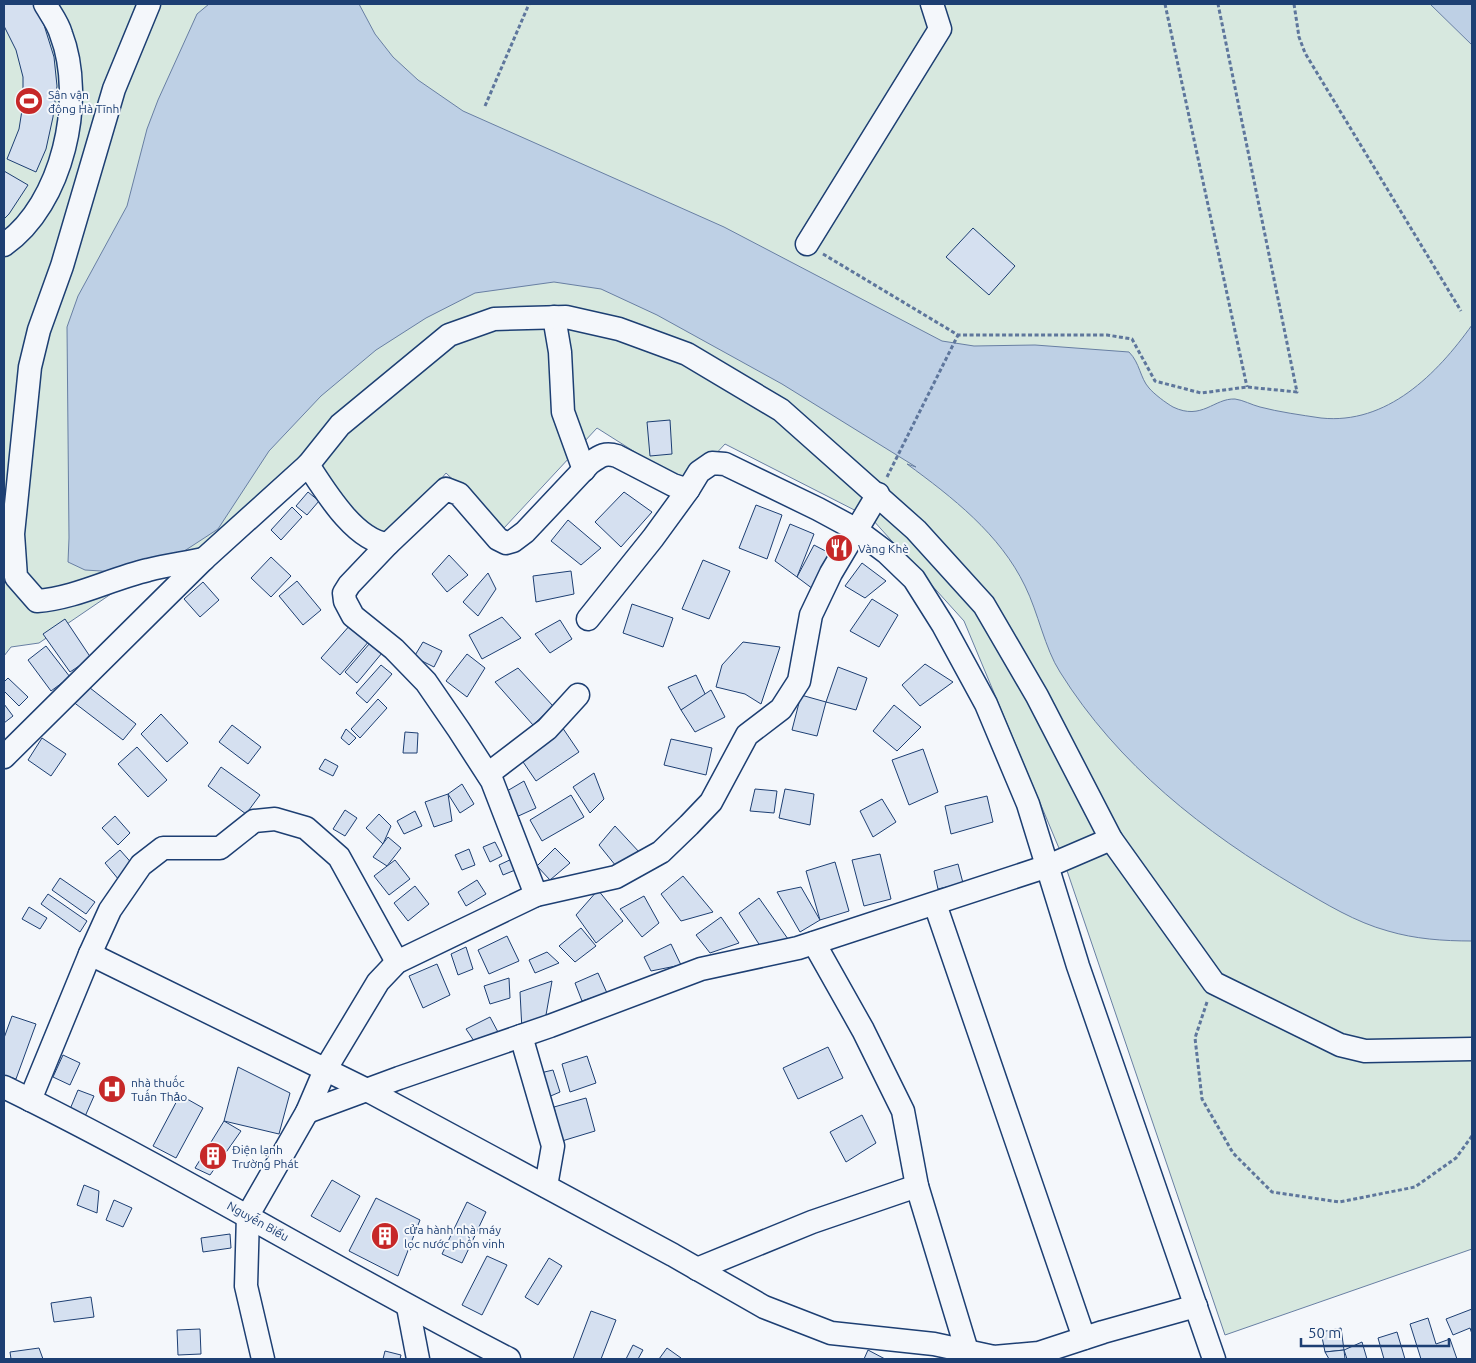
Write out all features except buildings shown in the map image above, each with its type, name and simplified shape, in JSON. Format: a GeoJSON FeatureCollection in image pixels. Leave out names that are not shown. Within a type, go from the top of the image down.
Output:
{"type":"FeatureCollection","features":[{"type":"Feature","properties":{"kind":"street"},"geometry":{"type":"LineString","coordinates":[[4,245],[18,235],[47,196],[68,136],[71,77],[61,33],[45,4]]}},
{"type":"Feature","properties":{"kind":"street"},"geometry":{"type":"LineString","coordinates":[[149,4],[114,89],[62,266],[39,330],[30,367],[13,534],[16,577],[37,601],[77,594],[147,570],[204,559]]}},
{"type":"Feature","properties":{"kind":"street"},"geometry":{"type":"LineString","coordinates":[[807,244],[940,29],[932,4]]}},
{"type":"Feature","properties":{"kind":"street"},"geometry":{"type":"LineString","coordinates":[[554,317],[560,352],[563,412],[584,470]]}},
{"type":"Feature","properties":{"kind":"street"},"geometry":{"type":"LineString","coordinates":[[4,757],[98,661],[204,559],[308,465],[340,425],[449,335],[494,319],[566,317],[619,329],[687,354],[781,410],[878,494],[916,530],[984,605],[1037,696],[1111,839],[1214,982],[1340,1045],[1365,1051],[1472,1049]]}},
{"type":"Feature","properties":{"kind":"street"},"geometry":{"type":"LineString","coordinates":[[536,895],[488,774],[426,682],[394,649],[353,616],[345,601],[344,593],[349,585],[388,544],[446,489],[459,494],[498,539],[506,543],[514,541],[525,532],[584,470],[600,456],[608,453],[673,486],[688,490]]}},
{"type":"Feature","properties":{"kind":"street"},"geometry":{"type":"LineString","coordinates":[[588,619],[653,538],[699,472],[712,463],[725,464],[746,472],[855,529],[887,553],[914,579],[965,662],[986,704],[1024,795],[1048,866],[1078,966],[1214,1359]]}},
{"type":"Feature","properties":{"kind":"street"},"geometry":{"type":"LineString","coordinates":[[308,465],[331,500],[366,536],[377,543],[388,544]]}},
{"type":"Feature","properties":{"kind":"street"},"geometry":{"type":"LineString","coordinates":[[263,1359],[246,1286],[248,1215],[307,1112],[325,1070],[378,982],[397,962],[536,895],[616,877],[661,852],[711,802],[747,735],[781,709],[799,681],[811,615],[855,529],[878,494]]}},
{"type":"Feature","properties":{"kind":"street"},"geometry":{"type":"LineString","coordinates":[[488,774],[547,729],[578,695]]}},
{"type":"Feature","properties":{"kind":"street"},"geometry":{"type":"LineString","coordinates":[[30,1100],[110,910],[141,866],[164,848],[220,848],[254,821],[275,820],[306,828],[339,857],[397,962]]}},
{"type":"Feature","properties":{"kind":"street"},"geometry":{"type":"LineString","coordinates":[[307,1112],[521,1036],[701,969],[814,943],[1048,866],[1111,839]]}},
{"type":"Feature","properties":{"kind":"street"},"geometry":{"type":"LineString","coordinates":[[935,904],[1084,1338]]}},
{"type":"Feature","properties":{"kind":"street"},"geometry":{"type":"LineString","coordinates":[[814,943],[863,1030],[903,1111],[917,1186],[967,1351]]}},
{"type":"Feature","properties":{"kind":"street"},"geometry":{"type":"LineString","coordinates":[[90,954],[367,1090],[698,1269],[764,1308],[831,1333],[934,1344],[994,1357],[1039,1353],[1196,1306]]}},
{"type":"Feature","properties":{"kind":"street"},"geometry":{"type":"LineString","coordinates":[[521,1036],[553,1146],[546,1186]]}},
{"type":"Feature","properties":{"kind":"street","name":"Nguyễn Biểu"},"geometry":{"type":"LineString","coordinates":[[4,1087],[248,1215],[408,1307],[510,1359]]}},
{"type":"Feature","properties":{"kind":"street"},"geometry":{"type":"LineString","coordinates":[[698,1269],[812,1222],[917,1186]]}},
{"type":"Feature","properties":{"kind":"street"},"geometry":{"type":"LineString","coordinates":[[408,1307],[418,1359]]}},
{"type":"Feature","properties":{"kind":"path"},"geometry":{"type":"LineString","coordinates":[[486,106],[529,4]]}},
{"type":"Feature","properties":{"kind":"path"},"geometry":{"type":"LineString","coordinates":[[1165,4],[1247,387]]}},
{"type":"Feature","properties":{"kind":"path"},"geometry":{"type":"LineString","coordinates":[[807,244],[958,335],[1106,335],[1132,339],[1155,380],[1201,393],[1247,387],[1298,392],[1218,4]]}},
{"type":"Feature","properties":{"kind":"path"},"geometry":{"type":"LineString","coordinates":[[1294,4],[1299,37],[1305,53],[1462,311]]}},
{"type":"Feature","properties":{"kind":"path"},"geometry":{"type":"LineString","coordinates":[[892,468],[926,396],[958,335]]}},
{"type":"Feature","properties":{"kind":"path"},"geometry":{"type":"LineString","coordinates":[[1214,982],[1195,1038],[1202,1098],[1233,1153],[1272,1192],[1340,1202],[1415,1187],[1456,1158],[1472,1136]]}},
{"type":"Feature","properties":{"kind":"shaded area"},"geometry":{"type":"Polygon","coordinates":[[[4,4],[1472,4],[1472,1249],[1225,1335],[1061,853],[964,621],[872,519],[725,444],[687,485],[597,428],[504,528],[446,473],[386,545],[305,455],[214,550],[133,579],[39,643],[11,647],[4,656],[4,4]]]}},
{"type":"Feature","properties":{"kind":"water"},"geometry":{"type":"Polygon","coordinates":[[[209,4],[359,4],[375,34],[393,57],[418,80],[463,111],[724,227],[942,341],[974,346],[1035,345],[1129,352],[1136,361],[1146,384],[1151,390],[1173,407],[1183,411],[1192,412],[1235,399],[1267,409],[1321,418],[1345,418],[1368,413],[1389,405],[1426,378],[1443,361],[1472,325],[1472,941],[1408,936],[1352,918],[1262,866],[1196,819],[1165,794],[1136,766],[1108,737],[1083,706],[1055,663],[1030,596],[1015,567],[989,533],[958,503],[907,464],[916,467],[782,384],[657,315],[601,289],[554,282],[475,293],[426,318],[376,350],[321,396],[269,451],[218,529],[172,559],[117,572],[85,570],[68,562],[67,327],[78,296],[127,206],[147,129],[158,100],[197,14],[209,4]]]}},
{"type":"Feature","properties":{"kind":"water"},"geometry":{"type":"Polygon","coordinates":[[[1430,4],[1472,4],[1472,45],[1430,4]]]}},
{"type":"Feature","properties":{"kind":"place","name":"Sân vận động Hà Tĩnh"},"geometry":{"type":"Point","coordinates":[29,101]}},
{"type":"Feature","properties":{"kind":"place","name":"Vàng Khè"},"geometry":{"type":"Point","coordinates":[839,548]}},
{"type":"Feature","properties":{"kind":"place","name":"nhà thuốc Tuấn Thảo"},"geometry":{"type":"Point","coordinates":[112,1089]}},
{"type":"Feature","properties":{"kind":"place","name":"Điện lạnh Trường Phát"},"geometry":{"type":"Point","coordinates":[213,1156]}},
{"type":"Feature","properties":{"kind":"place","name":"cửa hành nhà máy lọc nước phồn vinh"},"geometry":{"type":"Point","coordinates":[385,1236]}}]}
